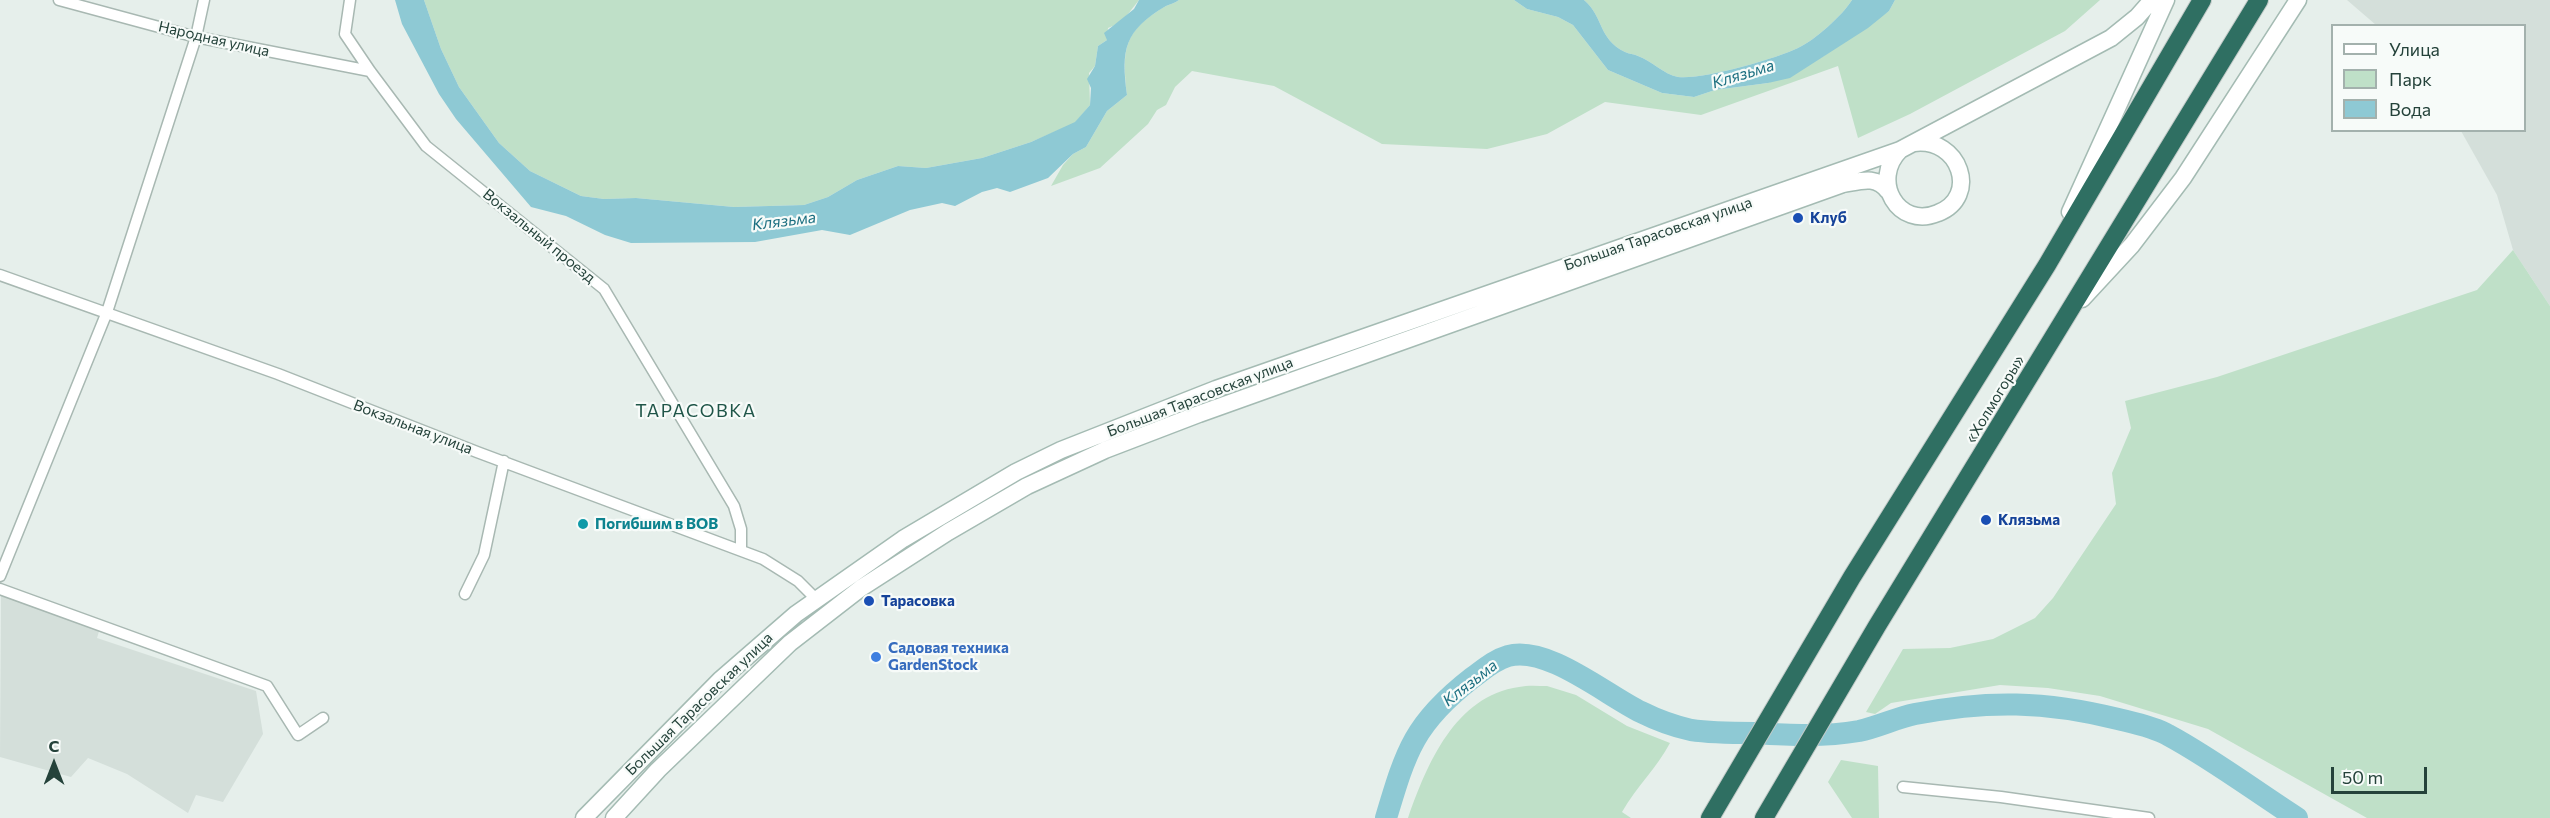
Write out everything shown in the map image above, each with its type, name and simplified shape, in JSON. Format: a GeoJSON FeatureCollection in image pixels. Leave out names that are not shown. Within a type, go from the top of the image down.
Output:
{"type":"FeatureCollection","features":[{"type":"Feature","properties":{"kind":"highway","name":"«Холмогоры»"},"geometry":{"type":"LineString","coordinates":[[1711,816],[1822,627],[2047,265],[2202,0]]}},
{"type":"Feature","properties":{"kind":"highway","name":"«Холмогоры»"},"geometry":{"type":"LineString","coordinates":[[1764,817],[1877,626],[2259,0]]}},
{"type":"Feature","properties":{"kind":"street","name":"Народная улица"},"geometry":{"type":"LineString","coordinates":[[59,0],[196,37],[369,71]]}},
{"type":"Feature","properties":{"kind":"street"},"geometry":{"type":"LineString","coordinates":[[0,576],[107,312],[196,37],[204,0]]}},
{"type":"Feature","properties":{"kind":"street","name":"Вокзальный проезд"},"geometry":{"type":"LineString","coordinates":[[350,0],[345,34],[369,71],[426,146],[604,290],[734,506],[741,529],[741,550]]}},
{"type":"Feature","properties":{"kind":"street"},"geometry":{"type":"LineString","coordinates":[[1906,147],[1932,142],[1945,148],[1956,160],[1961,175],[1960,189],[1955,200],[1938,213],[1921,216],[1911,214],[1900,208],[1888,191],[1888,168],[1906,147],[2110,38],[2137,17],[2152,0]]}},
{"type":"Feature","properties":{"kind":"street"},"geometry":{"type":"LineString","coordinates":[[2047,265],[2166,0]]}},
{"type":"Feature","properties":{"kind":"street"},"geometry":{"type":"LineString","coordinates":[[2067,315],[2132,245],[2183,178],[2298,0]]}},
{"type":"Feature","properties":{"kind":"street","name":"Большая Тарасовская улица"},"geometry":{"type":"LineString","coordinates":[[584,818],[720,680],[816,599],[903,539],[1016,472],[1061,450],[1216,389],[1906,147]]}},
{"type":"Feature","properties":{"kind":"street","name":"Большая Тарасовская улица"},"geometry":{"type":"LineString","coordinates":[[614,818],[722,708],[790,643],[825,614],[948,532],[1027,486],[1105,450],[1199,414],[1843,184],[1868,179],[1878,181],[1888,191]]}},
{"type":"Feature","properties":{"kind":"street","name":"Вокзальная улица"},"geometry":{"type":"LineString","coordinates":[[0,274],[741,550],[782,570],[805,587],[816,599]]}},
{"type":"Feature","properties":{"kind":"street"},"geometry":{"type":"LineString","coordinates":[[465,594],[484,555],[504,461]]}},
{"type":"Feature","properties":{"kind":"street"},"geometry":{"type":"LineString","coordinates":[[0,589],[267,686],[298,735],[323,718]]}},
{"type":"Feature","properties":{"kind":"street"},"geometry":{"type":"LineString","coordinates":[[1903,787],[2001,797],[2150,818]]}},
{"type":"Feature","properties":{"kind":"shaded area"},"geometry":{"type":"Polygon","coordinates":[[[2347,0],[2550,0],[2550,306],[2513,250],[2497,195],[2462,132],[2526,132],[2526,24],[2375,24],[2347,0]]]}},
{"type":"Feature","properties":{"kind":"shaded area"},"geometry":{"type":"Polygon","coordinates":[[[1,596],[100,628],[97,638],[256,691],[263,734],[223,802],[196,795],[188,813],[127,774],[88,758],[71,777],[0,757],[1,596]]]}},
{"type":"Feature","properties":{"kind":"green space"},"geometry":{"type":"Polygon","coordinates":[[[424,0],[1139,0],[1122,20],[1108,28],[1107,40],[1098,46],[1095,66],[1089,73],[1090,105],[1075,123],[1031,142],[982,158],[926,168],[898,166],[857,180],[828,197],[804,205],[734,207],[636,198],[604,199],[581,196],[530,171],[499,143],[459,87],[441,49],[424,0]]]}},
{"type":"Feature","properties":{"kind":"green space"},"geometry":{"type":"Polygon","coordinates":[[[1179,0],[1514,0],[1527,9],[1558,17],[1573,25],[1608,70],[1662,93],[1694,97],[1715,90],[1768,83],[1822,57],[1889,11],[1895,0],[2100,0],[2065,31],[1910,114],[1858,138],[1838,66],[1701,115],[1605,102],[1547,134],[1487,149],[1382,144],[1274,86],[1192,71],[1175,87],[1166,105],[1157,110],[1148,124],[1100,168],[1051,186],[1063,165],[1073,154],[1086,147],[1107,111],[1127,95],[1126,53],[1133,33],[1152,15],[1179,0]]]}},
{"type":"Feature","properties":{"kind":"green space"},"geometry":{"type":"Polygon","coordinates":[[[1584,0],[1852,0],[1828,27],[1798,48],[1738,68],[1704,75],[1678,77],[1643,58],[1616,47],[1584,0]]]}},
{"type":"Feature","properties":{"kind":"green space"},"geometry":{"type":"Polygon","coordinates":[[[2513,250],[2550,306],[2550,818],[2367,818],[2208,729],[2100,696],[2048,688],[2000,685],[1891,703],[1875,714],[1866,712],[1903,649],[1950,648],[1993,639],[2035,618],[2053,598],[2116,504],[2112,473],[2131,428],[2125,401],[2217,377],[2477,290],[2513,250]]]}},
{"type":"Feature","properties":{"kind":"green space"},"geometry":{"type":"Polygon","coordinates":[[[1522,686],[1547,686],[1576,695],[1627,726],[1670,743],[1622,812],[1631,818],[1408,818],[1424,776],[1435,755],[1461,718],[1477,704],[1497,693],[1522,686]]]}},
{"type":"Feature","properties":{"kind":"green space"},"geometry":{"type":"Polygon","coordinates":[[[1841,760],[1878,766],[1879,818],[1852,818],[1828,782],[1841,760]]]}},
{"type":"Feature","properties":{"kind":"water"},"geometry":{"type":"Polygon","coordinates":[[[395,0],[424,0],[441,49],[459,87],[499,143],[530,171],[581,196],[604,199],[636,198],[734,207],[804,205],[828,197],[857,180],[898,166],[926,168],[982,158],[1031,142],[1075,122],[1090,105],[1091,88],[1087,79],[1095,66],[1098,46],[1107,40],[1104,33],[1134,9],[1139,0],[1179,0],[1152,15],[1134,33],[1128,43],[1126,53],[1127,95],[1107,111],[1086,147],[1073,154],[1048,178],[1010,192],[997,188],[982,192],[955,206],[942,203],[910,210],[850,235],[822,230],[755,242],[631,243],[605,235],[566,216],[531,207],[456,119],[439,94],[402,24],[395,0]]]}},
{"type":"Feature","properties":{"kind":"water"},"geometry":{"type":"Polygon","coordinates":[[[1514,0],[1584,0],[1616,47],[1643,58],[1673,75],[1689,77],[1738,68],[1798,48],[1828,27],[1852,0],[1895,0],[1889,11],[1868,28],[1790,78],[1715,90],[1694,97],[1662,93],[1608,70],[1573,25],[1558,17],[1527,9],[1514,0]]]}},
{"type":"Feature","properties":{"kind":"waterway","name":"Клязьма"},"geometry":{"type":"LineString","coordinates":[[1386,818],[1407,756],[1425,724],[1437,709],[1452,694],[1493,663],[1508,656],[1523,655],[1558,664],[1653,718],[1678,727],[1699,731],[1793,735],[1846,733],[1915,714],[1967,706],[2017,704],[2091,713],[2162,732],[2200,754],[2297,818]]}},
{"type":"Feature","properties":{"kind":"place","name":"Клуб"},"geometry":{"type":"Point","coordinates":[1798,218]}},
{"type":"Feature","properties":{"kind":"place","name":"Клязьма"},"geometry":{"type":"Point","coordinates":[1986,520]}},
{"type":"Feature","properties":{"kind":"place","name":"Погибшим в ВОВ"},"geometry":{"type":"Point","coordinates":[583,524]}},
{"type":"Feature","properties":{"kind":"place","name":"Тарасовка"},"geometry":{"type":"Point","coordinates":[869,601]}},
{"type":"Feature","properties":{"kind":"place","name":"Садовая техника GardenStock"},"geometry":{"type":"Point","coordinates":[876,657]}},
{"type":"Feature","properties":{"kind":"district","name":"ТАРАСОВКА"},"geometry":{"type":"Point","coordinates":[696,411]}}]}
